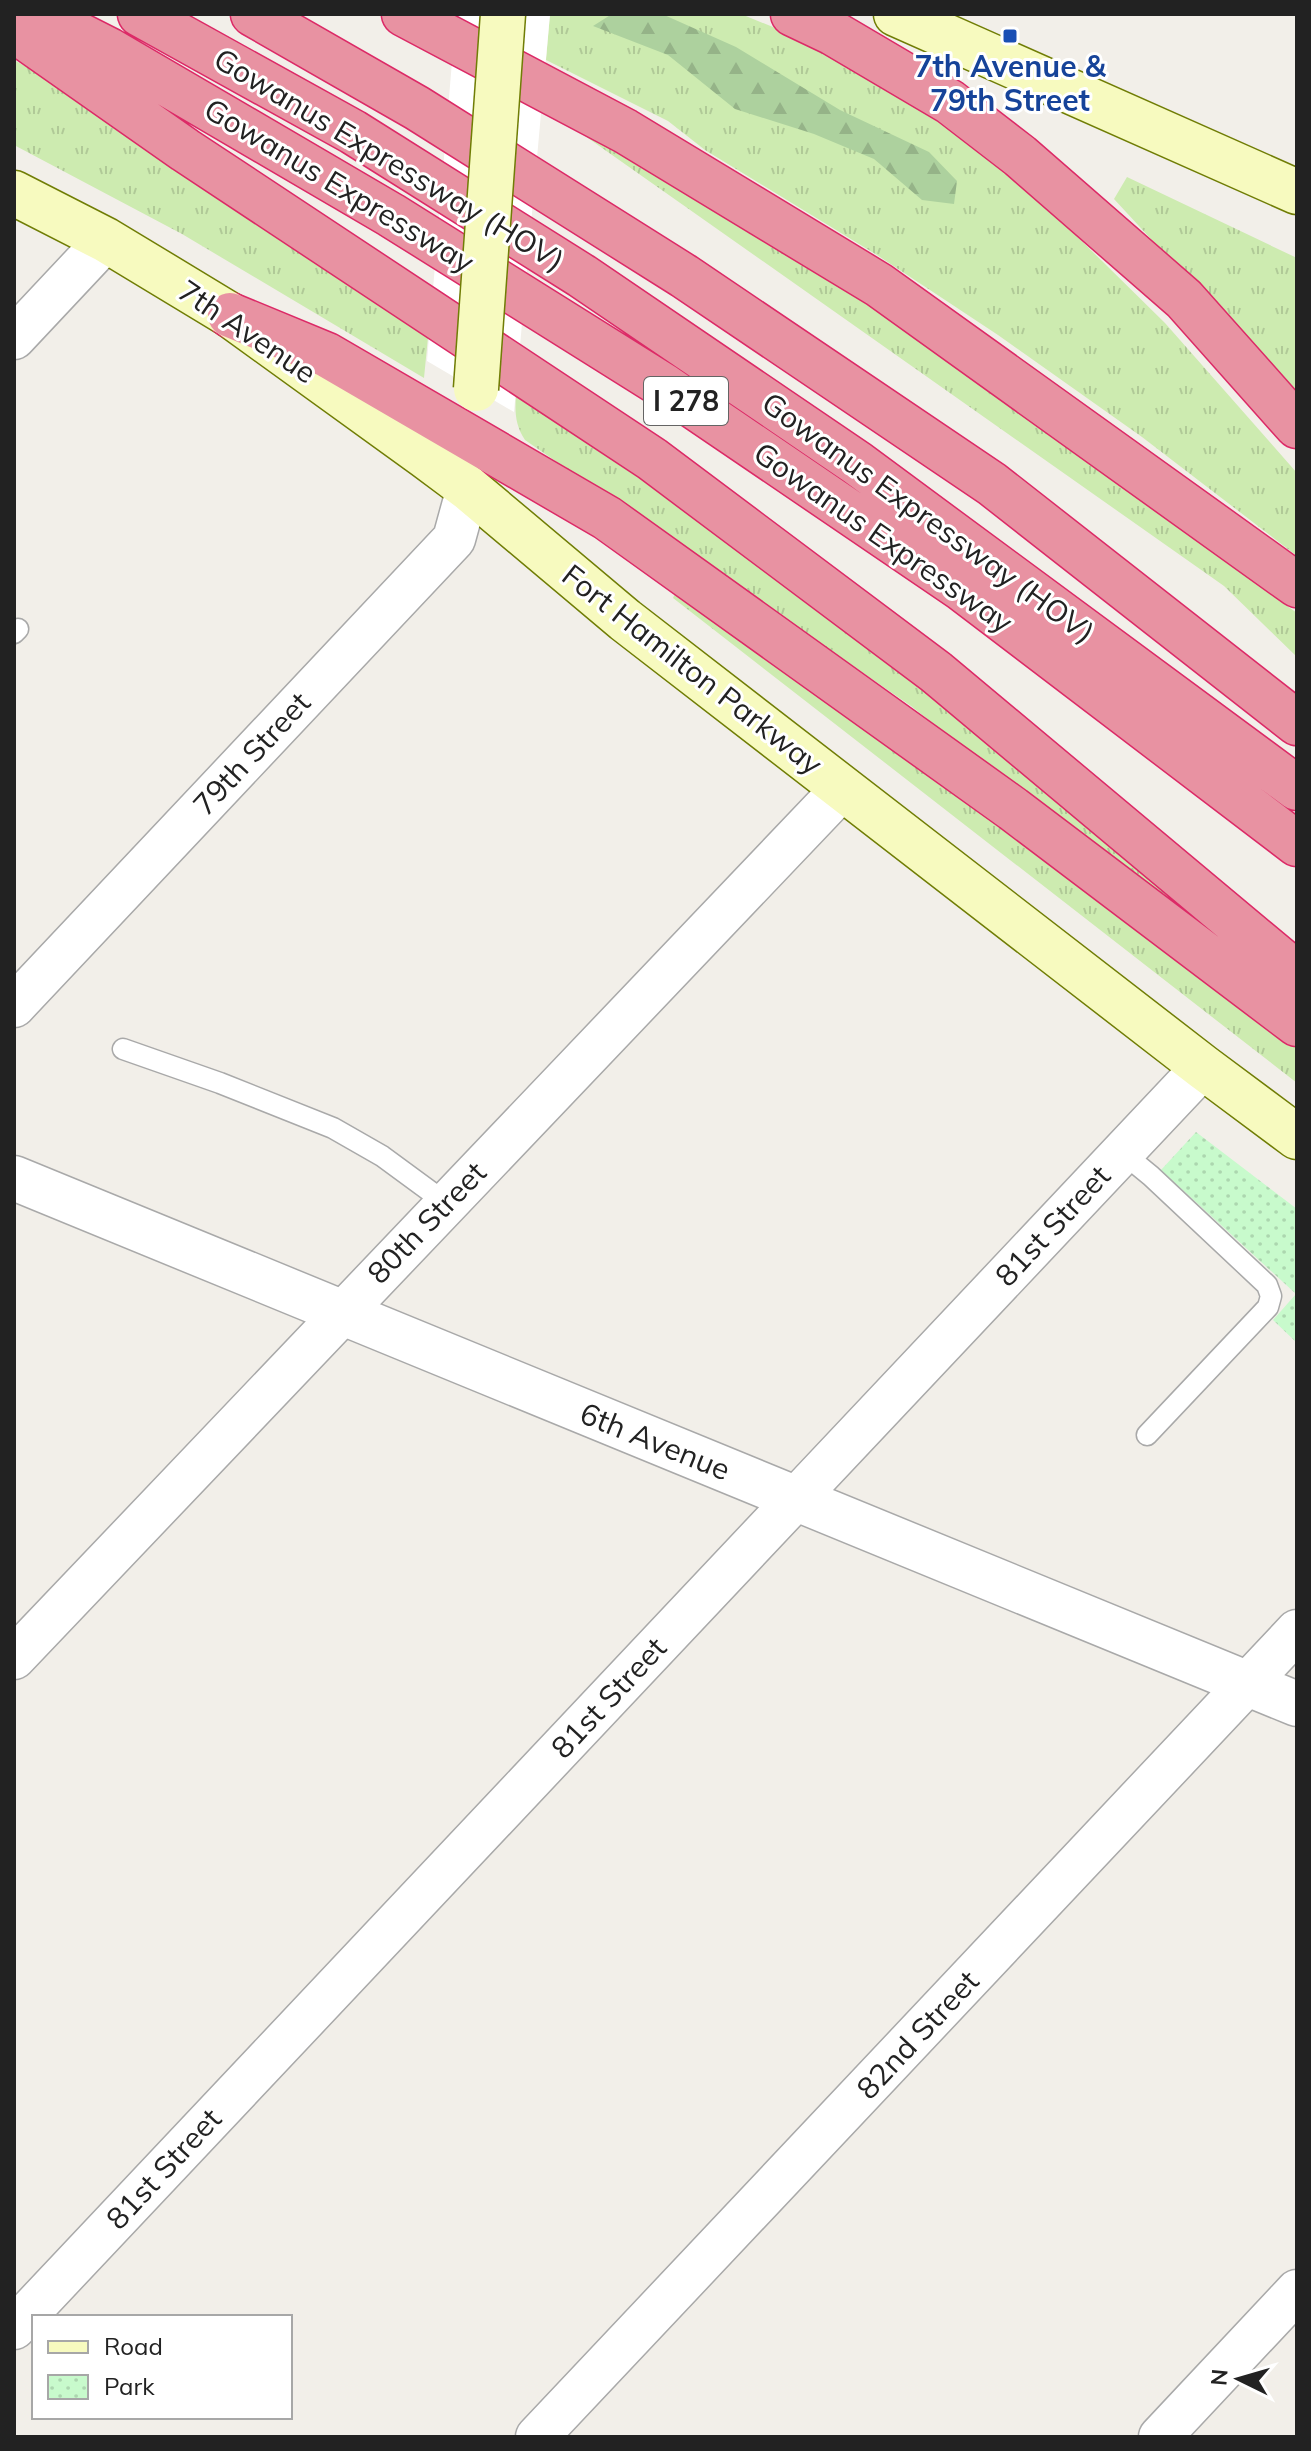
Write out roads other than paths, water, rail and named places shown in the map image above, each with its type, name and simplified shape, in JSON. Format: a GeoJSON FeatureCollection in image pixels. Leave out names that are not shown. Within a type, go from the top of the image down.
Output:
{"type":"FeatureCollection","features":[{"type":"Feature","properties":{"kind":"highway","name":"Gowanus Expressway"},"geometry":{"type":"LineString","coordinates":[[38,14],[109,50],[377,207],[664,386],[961,588],[1297,844]]}},
{"type":"Feature","properties":{"kind":"highway","name":"Gowanus Expressway (HOV)"},"geometry":{"type":"LineString","coordinates":[[140,14],[353,132],[582,276],[857,463],[1297,788]]}},
{"type":"Feature","properties":{"kind":"highway"},"geometry":{"type":"LineString","coordinates":[[253,14],[417,108],[684,276],[980,476],[1297,723]]}},
{"type":"Feature","properties":{"kind":"highway"},"geometry":{"type":"LineString","coordinates":[[404,14],[625,131],[879,285],[1297,585]]}},
{"type":"Feature","properties":{"kind":"highway"},"geometry":{"type":"LineString","coordinates":[[793,14],[833,33],[950,102],[1020,156],[1184,299],[1297,426]]}},
{"type":"Feature","properties":{"kind":"highway"},"geometry":{"type":"LineString","coordinates":[[14,30],[185,150],[652,459],[936,672],[1297,974]]}},
{"type":"Feature","properties":{"kind":"highway"},"geometry":{"type":"LineString","coordinates":[[230,315],[327,355],[607,518],[1013,809],[1297,1024]]}},
{"type":"Feature","properties":{"kind":"main road"},"geometry":{"type":"LineString","coordinates":[[468,488],[503,14]]}},
{"type":"Feature","properties":{"kind":"main road"},"geometry":{"type":"LineString","coordinates":[[925,19],[1297,192]]}},
{"type":"Feature","properties":{"kind":"main road","name":"7th Avenue"},"geometry":{"type":"LineString","coordinates":[[14,193],[106,240],[230,315],[468,488]]}},
{"type":"Feature","properties":{"kind":"main road","name":"Fort Hamilton Parkway"},"geometry":{"type":"LineString","coordinates":[[468,488],[625,620],[1297,1137]]}},
{"type":"Feature","properties":{"kind":"street"},"geometry":{"type":"LineString","coordinates":[[14,338],[106,240]]}},
{"type":"Feature","properties":{"kind":"street","name":"79th Street"},"geometry":{"type":"LineString","coordinates":[[14,1006],[454,539],[468,488]]}},
{"type":"Feature","properties":{"kind":"street","name":"80th Street"},"geometry":{"type":"LineString","coordinates":[[14,1658],[842,789]]}},
{"type":"Feature","properties":{"kind":"street","name":"81st Street"},"geometry":{"type":"LineString","coordinates":[[14,2328],[1203,1067]]}},
{"type":"Feature","properties":{"kind":"street","name":"6th Avenue"},"geometry":{"type":"LineString","coordinates":[[14,1178],[1297,1704]]}},
{"type":"Feature","properties":{"kind":"street","name":"82nd Street"},"geometry":{"type":"LineString","coordinates":[[537,2437],[1297,1631]]}},
{"type":"Feature","properties":{"kind":"street"},"geometry":{"type":"LineString","coordinates":[[1160,2437],[1297,2291]]}},
{"type":"Feature","properties":{"kind":"lane"},"geometry":{"type":"LineString","coordinates":[[123,1049],[333,1128],[382,1156],[446,1203]]}},
{"type":"Feature","properties":{"kind":"lane"},"geometry":{"type":"LineString","coordinates":[[1123,1153],[1267,1285],[1271,1296],[1268,1307],[1147,1435]]}},
{"type":"Feature","properties":{"kind":"place","name":"7th Avenue & 79th Street"},"geometry":{"type":"Point","coordinates":[1010,36]}}]}
